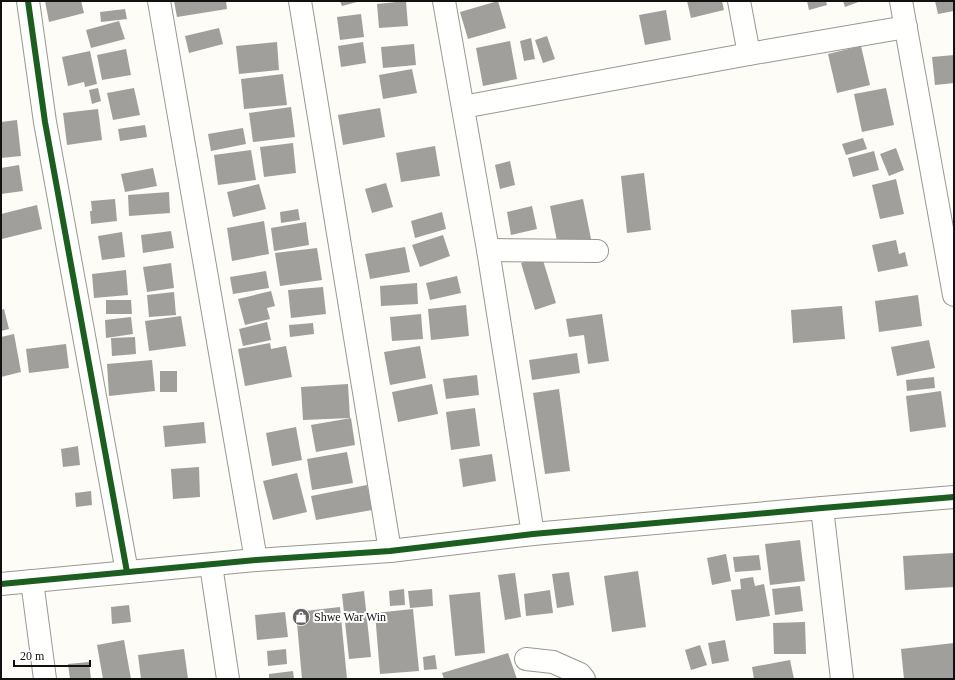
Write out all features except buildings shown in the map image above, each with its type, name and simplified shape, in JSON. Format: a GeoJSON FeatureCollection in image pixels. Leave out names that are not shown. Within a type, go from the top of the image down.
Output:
{"type":"FeatureCollection","features":[{"type":"Feature","properties":{"kind":"street"},"geometry":{"type":"LineString","coordinates":[[28,1],[45,122],[127,572]]}},
{"type":"Feature","properties":{"kind":"street"},"geometry":{"type":"LineString","coordinates":[[159,1],[256,560]]}},
{"type":"Feature","properties":{"kind":"street"},"geometry":{"type":"LineString","coordinates":[[300,1],[390,551]]}},
{"type":"Feature","properties":{"kind":"street"},"geometry":{"type":"LineString","coordinates":[[444,1],[488,250],[533,534]]}},
{"type":"Feature","properties":{"kind":"street"},"geometry":{"type":"LineString","coordinates":[[739,1],[749,54]]}},
{"type":"Feature","properties":{"kind":"street"},"geometry":{"type":"LineString","coordinates":[[901,1],[954,295]]}},
{"type":"Feature","properties":{"kind":"street"},"geometry":{"type":"LineString","coordinates":[[463,107],[749,54],[906,27]]}},
{"type":"Feature","properties":{"kind":"street"},"geometry":{"type":"LineString","coordinates":[[488,250],[597,251]]}},
{"type":"Feature","properties":{"kind":"street"},"geometry":{"type":"LineString","coordinates":[[1,584],[256,560],[390,551],[533,534],[954,497]]}},
{"type":"Feature","properties":{"kind":"street"},"geometry":{"type":"LineString","coordinates":[[822,508],[842,679]]}},
{"type":"Feature","properties":{"kind":"street"},"geometry":{"type":"LineString","coordinates":[[211,565],[228,679]]}},
{"type":"Feature","properties":{"kind":"street"},"geometry":{"type":"LineString","coordinates":[[32,581],[45,679]]}},
{"type":"Feature","properties":{"kind":"street"},"geometry":{"type":"LineString","coordinates":[[526,659],[553,662],[580,674],[584,679]]}},
{"type":"Feature","properties":{"kind":"cycle path"},"geometry":{"type":"LineString","coordinates":[[28,1],[45,122],[127,572]]}},
{"type":"Feature","properties":{"kind":"cycle path"},"geometry":{"type":"LineString","coordinates":[[1,584],[256,560],[390,551],[533,534],[954,497]]}},
{"type":"Feature","properties":{"kind":"place","name":"Shwe War Win"},"geometry":{"type":"Point","coordinates":[301,617]}}]}
